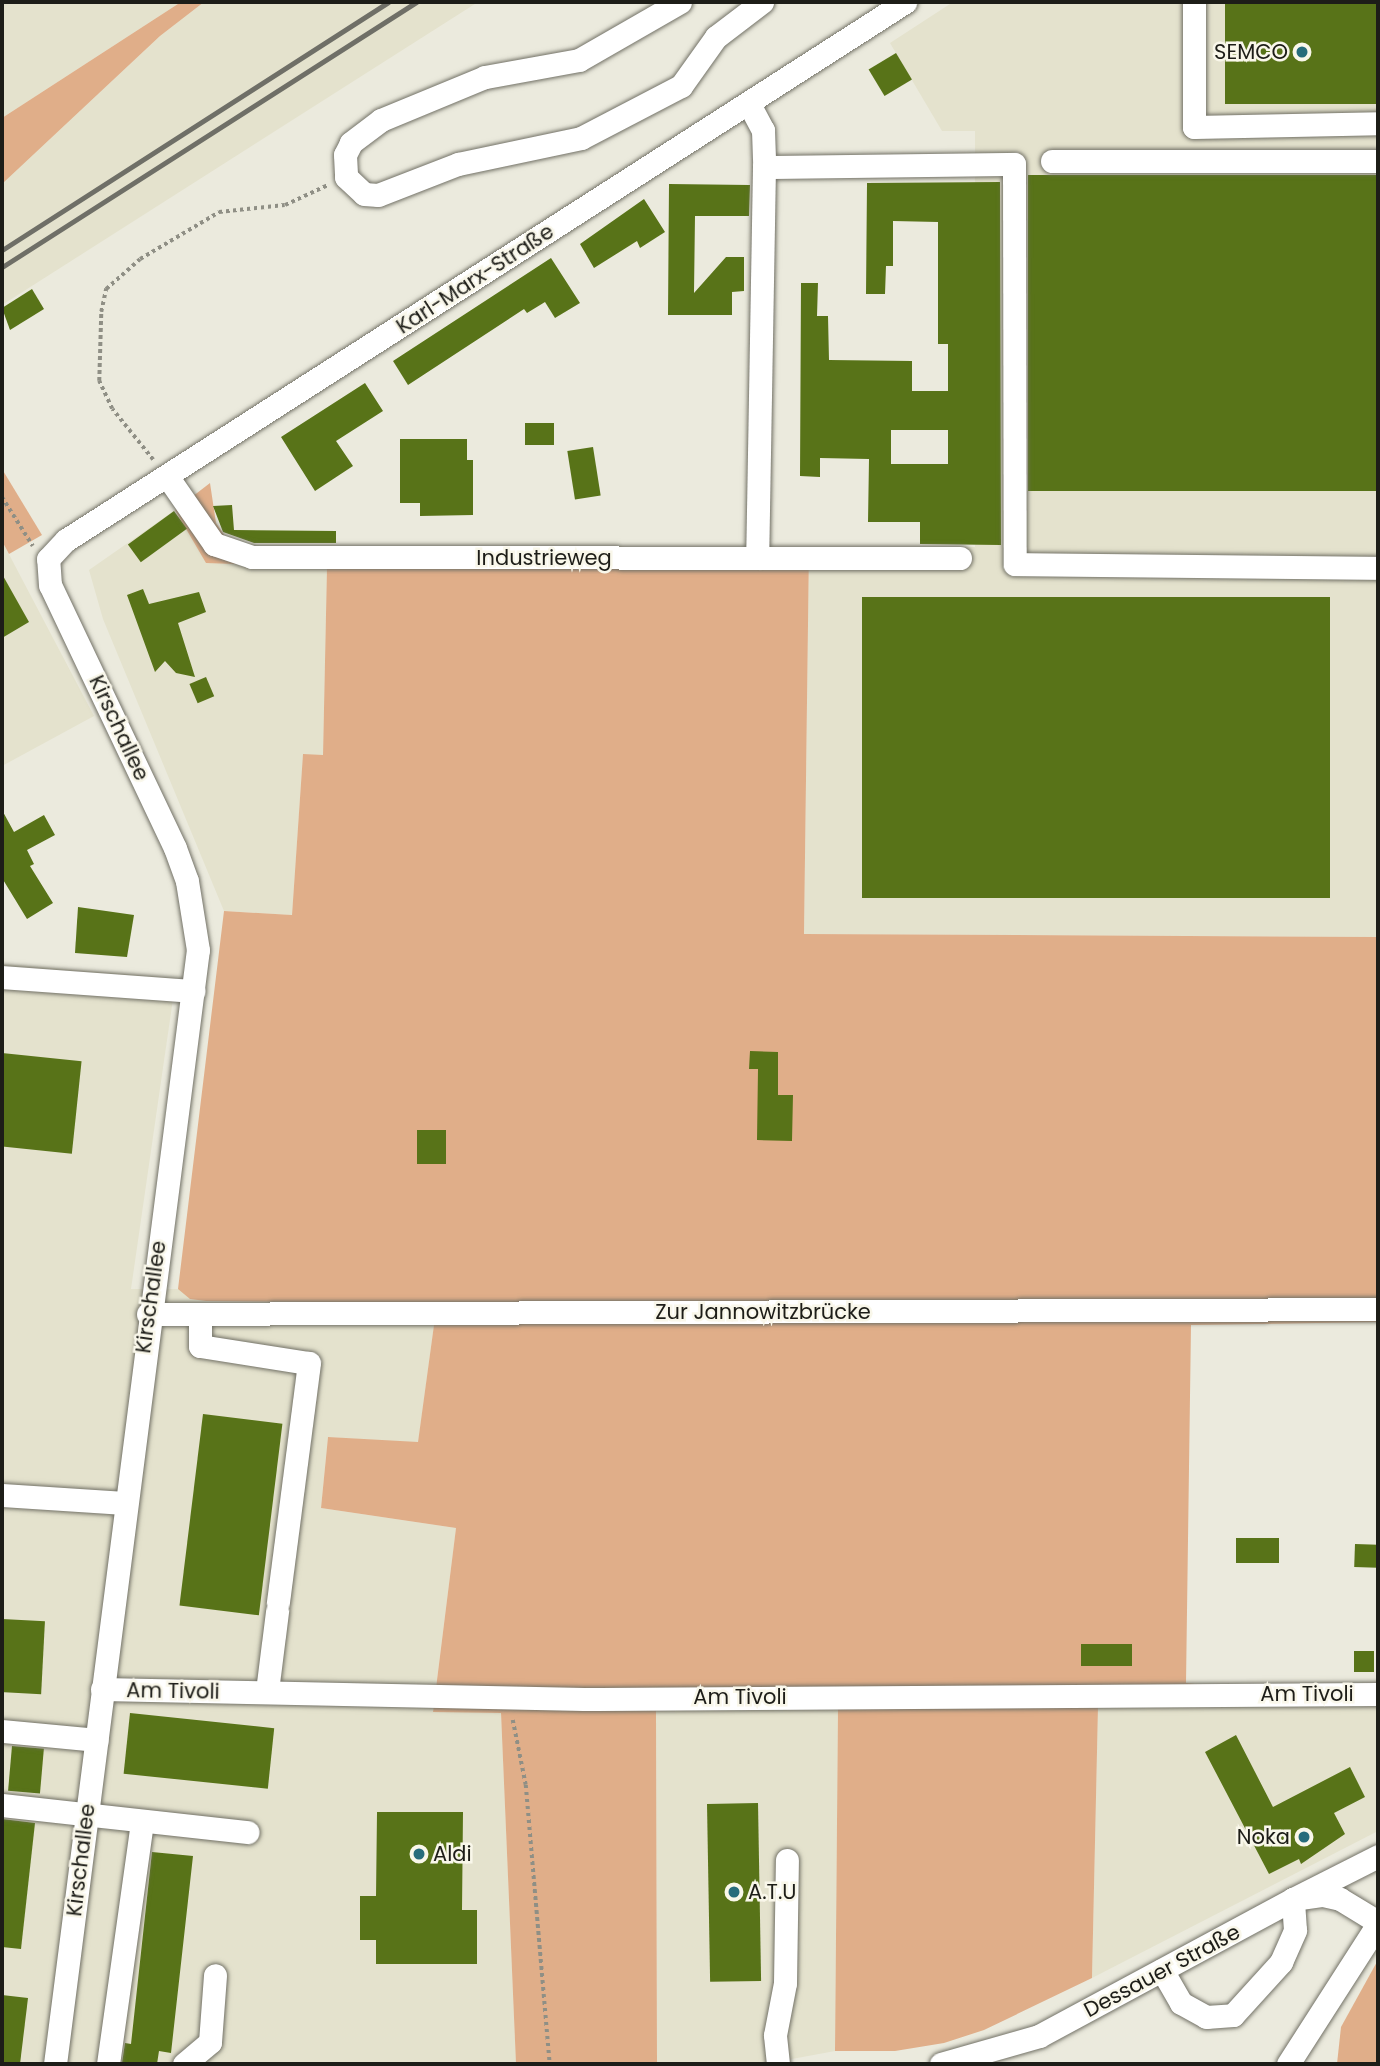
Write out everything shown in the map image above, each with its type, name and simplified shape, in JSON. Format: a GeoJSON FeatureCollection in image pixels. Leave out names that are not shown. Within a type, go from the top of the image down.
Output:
{"type":"FeatureCollection","features":[{"type":"Feature","properties":{"kind":"street"},"geometry":{"type":"LineString","coordinates":[[680,2],[579,60],[485,77],[381,120],[351,143],[345,155],[346,177],[364,194],[378,195],[458,164],[581,138],[681,86],[716,37],[762,2]]}},
{"type":"Feature","properties":{"kind":"street","name":"Karl-Marx-Straße"},"geometry":{"type":"LineString","coordinates":[[48,559],[66,540],[905,2]]}},
{"type":"Feature","properties":{"kind":"street"},"geometry":{"type":"LineString","coordinates":[[1194,2],[1194,127],[1378,123]]}},
{"type":"Feature","properties":{"kind":"street"},"geometry":{"type":"LineString","coordinates":[[749,104],[762,130],[764,167],[757,558]]}},
{"type":"Feature","properties":{"kind":"street"},"geometry":{"type":"LineString","coordinates":[[1052,162],[1378,161]]}},
{"type":"Feature","properties":{"kind":"street"},"geometry":{"type":"LineString","coordinates":[[764,167],[1013,164],[1015,564],[1378,568]]}},
{"type":"Feature","properties":{"kind":"street","name":"Industrieweg"},"geometry":{"type":"LineString","coordinates":[[167,476],[214,544],[252,558],[960,558]]}},
{"type":"Feature","properties":{"kind":"street","name":"Kirschallee"},"geometry":{"type":"LineString","coordinates":[[48,559],[50,585],[187,881],[198,950],[148,1314],[55,2064]]}},
{"type":"Feature","properties":{"kind":"street"},"geometry":{"type":"LineString","coordinates":[[2,976],[193,991]]}},
{"type":"Feature","properties":{"kind":"street","name":"Zur Jannowitzbrücke"},"geometry":{"type":"LineString","coordinates":[[148,1314],[1378,1309]]}},
{"type":"Feature","properties":{"kind":"street"},"geometry":{"type":"LineString","coordinates":[[200,1314],[200,1346],[309,1363],[267,1692]]}},
{"type":"Feature","properties":{"kind":"street"},"geometry":{"type":"LineString","coordinates":[[2,1495],[125,1503]]}},
{"type":"Feature","properties":{"kind":"street","name":"Am Tivoli"},"geometry":{"type":"LineString","coordinates":[[103,1689],[507,1698],[1378,1694]]}},
{"type":"Feature","properties":{"kind":"street"},"geometry":{"type":"LineString","coordinates":[[2,1731],[97,1740]]}},
{"type":"Feature","properties":{"kind":"street"},"geometry":{"type":"LineString","coordinates":[[2,1805],[142,1823],[248,1832]]}},
{"type":"Feature","properties":{"kind":"street"},"geometry":{"type":"LineString","coordinates":[[108,2064],[142,1823]]}},
{"type":"Feature","properties":{"kind":"street"},"geometry":{"type":"LineString","coordinates":[[1162,1970],[1181,2003],[1206,2017],[1233,2015],[1281,1962],[1295,1930],[1293,1899],[1378,1856]]}},
{"type":"Feature","properties":{"kind":"street"},"geometry":{"type":"LineString","coordinates":[[778,2064],[775,2035],[785,1983],[787,1860]]}},
{"type":"Feature","properties":{"kind":"street","name":"Dessauer Straße"},"geometry":{"type":"LineString","coordinates":[[941,2064],[1039,2036],[1293,1899],[1324,1895],[1340,1899],[1378,1923],[1288,2064]]}},
{"type":"Feature","properties":{"kind":"street"},"geometry":{"type":"LineString","coordinates":[[184,2064],[210,2042],[215,1975]]}},
{"type":"Feature","properties":{"kind":"path"},"geometry":{"type":"LineString","coordinates":[[167,476],[104,397],[99,365],[106,289],[140,259],[219,212],[285,205],[346,177]]}},
{"type":"Feature","properties":{"kind":"path"},"geometry":{"type":"LineString","coordinates":[[2,497],[32,545],[48,559]]}},
{"type":"Feature","properties":{"kind":"path"},"geometry":{"type":"LineString","coordinates":[[507,1698],[526,1785],[550,2064]]}},
{"type":"Feature","properties":{"kind":"shaded area"},"geometry":{"type":"Polygon","coordinates":[[[2,2],[181,2],[2,118],[2,2]]]}},
{"type":"Feature","properties":{"kind":"shaded area"},"geometry":{"type":"Polygon","coordinates":[[[181,2],[204,2],[160,36],[2,184],[2,118],[181,2]]]}},
{"type":"Feature","properties":{"kind":"shaded area"},"geometry":{"type":"Polygon","coordinates":[[[204,2],[478,2],[2,305],[2,184],[160,36],[204,2]]]}},
{"type":"Feature","properties":{"kind":"shaded area"},"geometry":{"type":"Polygon","coordinates":[[[953,2],[1378,2],[1378,937],[804,934],[809,548],[975,547],[975,131],[942,131],[890,43],[953,2]]]}},
{"type":"Feature","properties":{"kind":"shaded area"},"geometry":{"type":"Polygon","coordinates":[[[2,469],[42,535],[9,554],[2,541],[2,469]]]}},
{"type":"Feature","properties":{"kind":"shaded area"},"geometry":{"type":"Polygon","coordinates":[[[210,483],[216,523],[229,542],[252,550],[809,548],[804,934],[1378,937],[1378,1322],[1191,1325],[1186,1683],[1378,1703],[1098,1707],[1092,1978],[984,2030],[944,2043],[895,2051],[835,2051],[838,1707],[656,1710],[657,2064],[516,2064],[501,1713],[433,1712],[456,1528],[321,1508],[328,1437],[418,1442],[437,1303],[206,1301],[190,1299],[178,1289],[224,911],[292,915],[303,754],[323,755],[327,567],[206,563],[175,510],[210,483]]]}},
{"type":"Feature","properties":{"kind":"shaded area"},"geometry":{"type":"Polygon","coordinates":[[[175,510],[187,529],[327,567],[323,755],[303,755],[292,915],[224,911],[103,619],[89,570],[175,510]]]}},
{"type":"Feature","properties":{"kind":"shaded area"},"geometry":{"type":"Polygon","coordinates":[[[2,541],[94,716],[2,766],[2,541]]]}},
{"type":"Feature","properties":{"kind":"shaded area"},"geometry":{"type":"Polygon","coordinates":[[[2,964],[176,978],[131,1289],[178,1289],[206,1301],[437,1303],[418,1443],[328,1437],[321,1508],[456,1528],[433,1711],[501,1713],[516,2064],[2,2064],[2,964]]]}},
{"type":"Feature","properties":{"kind":"shaded area"},"geometry":{"type":"Polygon","coordinates":[[[1378,1703],[1378,1831],[1092,1978],[1098,1707],[1378,1703]]]}},
{"type":"Feature","properties":{"kind":"shaded area"},"geometry":{"type":"Polygon","coordinates":[[[838,1706],[835,2051],[765,2064],[657,2064],[656,1710],[838,1706]]]}},
{"type":"Feature","properties":{"kind":"shaded area"},"geometry":{"type":"Polygon","coordinates":[[[1378,1960],[1378,2064],[1337,2064],[1341,2027],[1378,1960]]]}},
{"type":"Feature","properties":{"kind":"building","name":"SEMCO"},"geometry":{"type":"Polygon","coordinates":[[[1225,2],[1378,2],[1378,104],[1225,104],[1225,2]]]}},
{"type":"Feature","properties":{"kind":"building"},"geometry":{"type":"Polygon","coordinates":[[[896,53],[912,80],[885,96],[869,69],[896,53]]]}},
{"type":"Feature","properties":{"kind":"building"},"geometry":{"type":"Polygon","coordinates":[[[1028,175],[1378,175],[1378,491],[1028,491],[1028,175]]]}},
{"type":"Feature","properties":{"kind":"building"},"geometry":{"type":"Polygon","coordinates":[[[1000,182],[1001,545],[920,544],[920,522],[868,522],[869,459],[820,458],[820,477],[800,476],[801,283],[818,283],[817,316],[828,316],[829,360],[912,361],[912,391],[948,391],[948,344],[938,344],[938,222],[893,221],[893,266],[886,266],[885,294],[866,294],[867,183],[1000,182]],[[891,430],[891,464],[948,464],[948,430],[891,430]]]}},
{"type":"Feature","properties":{"kind":"building"},"geometry":{"type":"Polygon","coordinates":[[[669,184],[750,185],[749,216],[695,216],[694,293],[726,257],[744,257],[744,291],[732,292],[732,315],[668,315],[669,184]]]}},
{"type":"Feature","properties":{"kind":"building"},"geometry":{"type":"Polygon","coordinates":[[[644,199],[665,232],[640,248],[637,241],[594,268],[580,244],[644,199]]]}},
{"type":"Feature","properties":{"kind":"building"},"geometry":{"type":"Polygon","coordinates":[[[551,258],[580,303],[555,318],[545,302],[527,313],[524,309],[408,385],[393,361],[551,258]]]}},
{"type":"Feature","properties":{"kind":"building"},"geometry":{"type":"Polygon","coordinates":[[[32,289],[44,309],[10,330],[2,308],[32,289]]]}},
{"type":"Feature","properties":{"kind":"building"},"geometry":{"type":"Polygon","coordinates":[[[365,383],[383,411],[336,441],[353,466],[315,491],[281,437],[365,383]]]}},
{"type":"Feature","properties":{"kind":"building"},"geometry":{"type":"Polygon","coordinates":[[[525,423],[554,423],[554,445],[525,445],[525,423]]]}},
{"type":"Feature","properties":{"kind":"building"},"geometry":{"type":"Polygon","coordinates":[[[400,439],[467,439],[467,460],[473,460],[473,515],[420,516],[420,503],[400,503],[400,439]]]}},
{"type":"Feature","properties":{"kind":"building"},"geometry":{"type":"Polygon","coordinates":[[[593,447],[601,495],[575,499],[567,451],[593,447]]]}},
{"type":"Feature","properties":{"kind":"building"},"geometry":{"type":"Polygon","coordinates":[[[232,505],[234,530],[336,531],[336,543],[254,543],[223,532],[213,506],[232,505]]]}},
{"type":"Feature","properties":{"kind":"building"},"geometry":{"type":"Polygon","coordinates":[[[174,511],[187,529],[141,562],[128,545],[174,511]]]}},
{"type":"Feature","properties":{"kind":"building"},"geometry":{"type":"Polygon","coordinates":[[[2,574],[29,622],[2,638],[2,574]]]}},
{"type":"Feature","properties":{"kind":"building"},"geometry":{"type":"Polygon","coordinates":[[[143,589],[149,604],[199,592],[206,612],[178,623],[195,677],[176,673],[165,661],[155,672],[127,595],[143,589]]]}},
{"type":"Feature","properties":{"kind":"building"},"geometry":{"type":"Polygon","coordinates":[[[862,597],[1330,597],[1330,898],[862,898],[862,597]]]}},
{"type":"Feature","properties":{"kind":"building"},"geometry":{"type":"Polygon","coordinates":[[[206,677],[214,696],[198,703],[189,684],[206,677]]]}},
{"type":"Feature","properties":{"kind":"building"},"geometry":{"type":"Polygon","coordinates":[[[2,810],[14,832],[44,815],[55,835],[27,850],[34,864],[30,866],[53,903],[27,919],[2,878],[2,810]]]}},
{"type":"Feature","properties":{"kind":"building"},"geometry":{"type":"Polygon","coordinates":[[[78,907],[134,915],[127,957],[75,953],[78,907]]]}},
{"type":"Feature","properties":{"kind":"building"},"geometry":{"type":"Polygon","coordinates":[[[750,1051],[778,1052],[778,1095],[793,1095],[792,1141],[757,1140],[758,1069],[749,1069],[750,1051]]]}},
{"type":"Feature","properties":{"kind":"building"},"geometry":{"type":"Polygon","coordinates":[[[2,1053],[82,1061],[72,1154],[2,1147],[2,1053]]]}},
{"type":"Feature","properties":{"kind":"building"},"geometry":{"type":"Polygon","coordinates":[[[417,1130],[446,1130],[446,1164],[417,1164],[417,1130]]]}},
{"type":"Feature","properties":{"kind":"building"},"geometry":{"type":"Polygon","coordinates":[[[203,1414],[282,1424],[259,1615],[179,1606],[203,1414]]]}},
{"type":"Feature","properties":{"kind":"building"},"geometry":{"type":"Polygon","coordinates":[[[1236,1538],[1279,1538],[1279,1563],[1236,1563],[1236,1538]]]}},
{"type":"Feature","properties":{"kind":"building"},"geometry":{"type":"Polygon","coordinates":[[[1355,1544],[1378,1545],[1377,1568],[1354,1567],[1355,1544]]]}},
{"type":"Feature","properties":{"kind":"building"},"geometry":{"type":"Polygon","coordinates":[[[2,1619],[45,1621],[41,1694],[2,1692],[2,1619]]]}},
{"type":"Feature","properties":{"kind":"building"},"geometry":{"type":"Polygon","coordinates":[[[1081,1644],[1132,1644],[1132,1666],[1081,1666],[1081,1644]]]}},
{"type":"Feature","properties":{"kind":"building"},"geometry":{"type":"Polygon","coordinates":[[[1354,1651],[1374,1651],[1374,1672],[1354,1672],[1354,1651]]]}},
{"type":"Feature","properties":{"kind":"building"},"geometry":{"type":"Polygon","coordinates":[[[130,1713],[274,1728],[268,1789],[124,1774],[130,1713]]]}},
{"type":"Feature","properties":{"kind":"building"},"geometry":{"type":"Polygon","coordinates":[[[1236,1735],[1273,1807],[1350,1767],[1365,1797],[1334,1813],[1345,1834],[1301,1864],[1299,1859],[1269,1874],[1205,1752],[1236,1735]]]}},
{"type":"Feature","properties":{"kind":"building"},"geometry":{"type":"Polygon","coordinates":[[[12,1746],[44,1749],[40,1794],[8,1791],[12,1746]]]}},
{"type":"Feature","properties":{"kind":"building","name":"A.T.U"},"geometry":{"type":"Polygon","coordinates":[[[758,1803],[761,1981],[710,1982],[707,1804],[758,1803]]]}},
{"type":"Feature","properties":{"kind":"building","name":"Aldi"},"geometry":{"type":"Polygon","coordinates":[[[377,1812],[463,1812],[462,1910],[477,1910],[477,1964],[376,1964],[376,1940],[360,1940],[360,1896],[376,1896],[377,1812]]]}},
{"type":"Feature","properties":{"kind":"building"},"geometry":{"type":"Polygon","coordinates":[[[2,1819],[35,1823],[21,1949],[2,1947],[2,1819]]]}},
{"type":"Feature","properties":{"kind":"building"},"geometry":{"type":"Polygon","coordinates":[[[152,1852],[193,1856],[171,2053],[159,2051],[157,2064],[122,2063],[125,2043],[131,2044],[152,1852]]]}},
{"type":"Feature","properties":{"kind":"building"},"geometry":{"type":"Polygon","coordinates":[[[2,1995],[28,1998],[20,2064],[2,2064],[2,1995]]]}},
{"type":"Feature","properties":{"kind":"railway"},"geometry":{"type":"LineString","coordinates":[[2,250],[388,2]]}},
{"type":"Feature","properties":{"kind":"railway"},"geometry":{"type":"LineString","coordinates":[[2,267],[416,2]]}},
{"type":"Feature","properties":{"kind":"place","name":"SEMCO"},"geometry":{"type":"Point","coordinates":[1302,52]}},
{"type":"Feature","properties":{"kind":"place","name":"Noka"},"geometry":{"type":"Point","coordinates":[1304,1837]}},
{"type":"Feature","properties":{"kind":"place","name":"Aldi"},"geometry":{"type":"Point","coordinates":[419,1854]}},
{"type":"Feature","properties":{"kind":"place","name":"A.T.U"},"geometry":{"type":"Point","coordinates":[734,1892]}}]}
